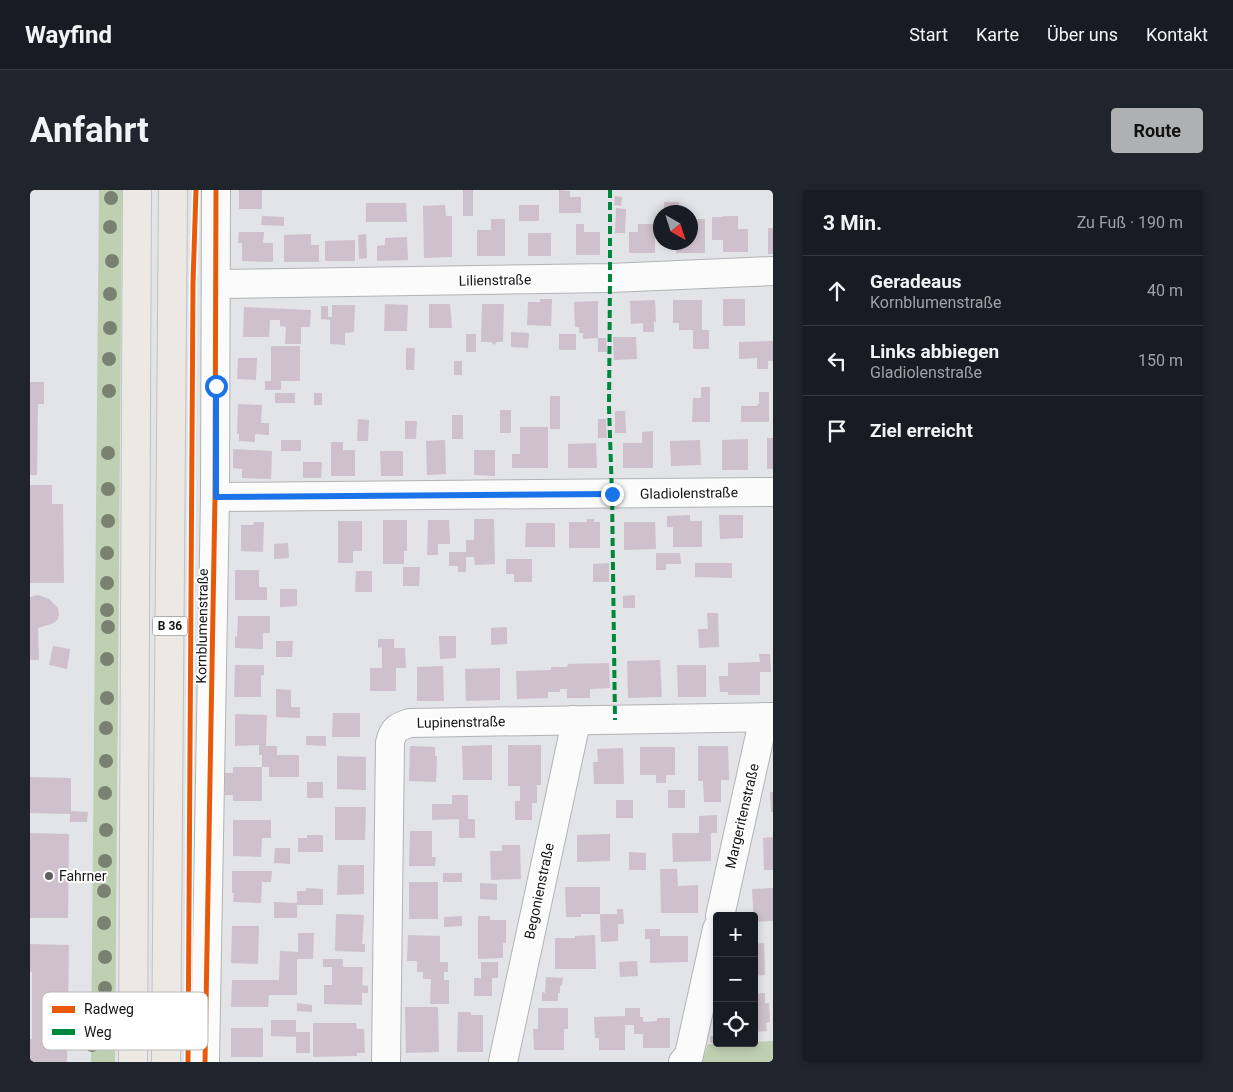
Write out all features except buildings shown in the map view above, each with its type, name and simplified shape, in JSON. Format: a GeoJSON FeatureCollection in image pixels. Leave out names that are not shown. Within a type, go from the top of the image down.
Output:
{"type":"FeatureCollection","features":[{"type":"Feature","properties":{"kind":"main road","name":"B 36"},"geometry":{"type":"LineString","coordinates":[[133,992],[138,190]]}},
{"type":"Feature","properties":{"kind":"main road","name":"B 36"},"geometry":{"type":"LineString","coordinates":[[167,992],[173,190]]}},
{"type":"Feature","properties":{"kind":"street","name":"Kornblumenstraße"},"geometry":{"type":"LineString","coordinates":[[206,992],[216,497],[216,190]]}},
{"type":"Feature","properties":{"kind":"street","name":"Lilienstraße"},"geometry":{"type":"LineString","coordinates":[[216,284],[610,278],[773,271]]}},
{"type":"Feature","properties":{"kind":"street","name":"Gladiolenstraße"},"geometry":{"type":"LineString","coordinates":[[216,497],[773,492]]}},
{"type":"Feature","properties":{"kind":"street","name":"Lupinenstraße"},"geometry":{"type":"LineString","coordinates":[[386,1062],[390,743],[392,733],[399,726],[410,723],[768,717]]}},
{"type":"Feature","properties":{"kind":"street","name":"Margeritenstraße"},"geometry":{"type":"LineString","coordinates":[[721,912],[768,717]]}},
{"type":"Feature","properties":{"kind":"street","name":"Begonienstraße"},"geometry":{"type":"LineString","coordinates":[[503,1062],[574,731],[573,720]]}},
{"type":"Feature","properties":{"kind":"street"},"geometry":{"type":"LineString","coordinates":[[682,1062],[689,1055],[713,947]]}},
{"type":"Feature","properties":{"kind":"green space"},"geometry":{"type":"Polygon","coordinates":[[[99,190],[122,190],[116,992],[92,992],[99,190]]]}},
{"type":"Feature","properties":{"kind":"green space"},"geometry":{"type":"Polygon","coordinates":[[[773,1041],[773,1062],[702,1062],[708,1044],[713,1044],[713,1047],[758,1047],[758,1042],[773,1041]]]}},
{"type":"Feature","properties":{"kind":"green space"},"geometry":{"type":"Polygon","coordinates":[[[91,1050],[115,1050],[115,1062],[91,1062],[91,1050]]]}},
{"type":"Feature","properties":{"kind":"marked path"},"geometry":{"type":"LineString","coordinates":[[610,190],[609,408],[615,720]]}},
{"type":"Feature","properties":{"kind":"cycle path"},"geometry":{"type":"LineString","coordinates":[[188,992],[193,283],[196,190]]}},
{"type":"Feature","properties":{"kind":"cycle path"},"geometry":{"type":"LineString","coordinates":[[206,992],[215,497],[216,190]]}},
{"type":"Feature","properties":{"kind":"cycle path"},"geometry":{"type":"LineString","coordinates":[[188,1050],[188,1062]]}},
{"type":"Feature","properties":{"kind":"cycle path"},"geometry":{"type":"LineString","coordinates":[[205,1050],[205,1062]]}},
{"type":"Feature","properties":{"kind":"place","name":"Fahrner"},"geometry":{"type":"Point","coordinates":[49,876]}},
{"type":"Feature","properties":{"kind":"route"},"geometry":{"type":"LineString","coordinates":[[216,386],[216,497],[612,494]]}}]}
